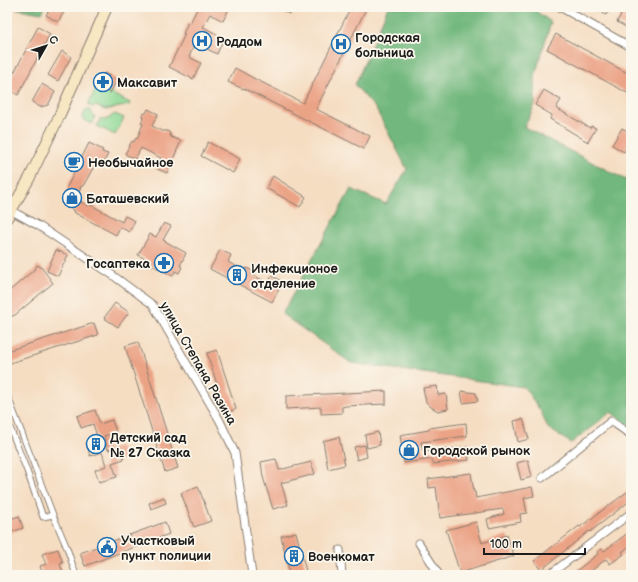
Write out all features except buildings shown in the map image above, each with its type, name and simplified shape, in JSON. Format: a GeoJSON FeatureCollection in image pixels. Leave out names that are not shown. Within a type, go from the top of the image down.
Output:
{"type":"FeatureCollection","features":[{"type":"Feature","properties":{"kind":"main road"},"geometry":{"type":"LineString","coordinates":[[9,214],[29,179],[57,121],[107,7]]}},
{"type":"Feature","properties":{"kind":"street"},"geometry":{"type":"LineString","coordinates":[[560,7],[631,48]]}},
{"type":"Feature","properties":{"kind":"street","name":"улица Степана Разина"},"geometry":{"type":"LineString","coordinates":[[9,214],[40,226],[111,274],[153,305],[220,421],[235,453],[252,575]]}},
{"type":"Feature","properties":{"kind":"street"},"geometry":{"type":"LineString","coordinates":[[7,394],[67,548],[76,575]]}},
{"type":"Feature","properties":{"kind":"street"},"geometry":{"type":"LineString","coordinates":[[7,420],[43,518],[53,515]]}},
{"type":"Feature","properties":{"kind":"street"},"geometry":{"type":"LineString","coordinates":[[542,478],[611,421],[631,435]]}},
{"type":"Feature","properties":{"kind":"street"},"geometry":{"type":"LineString","coordinates":[[549,575],[631,514]]}},
{"type":"Feature","properties":{"kind":"street"},"geometry":{"type":"LineString","coordinates":[[419,542],[439,575]]}},
{"type":"Feature","properties":{"kind":"street"},"geometry":{"type":"LineString","coordinates":[[340,550],[342,575]]}},
{"type":"Feature","properties":{"kind":"green space"},"geometry":{"type":"Polygon","coordinates":[[[7,7],[45,7],[42,13],[7,7]]]}},
{"type":"Feature","properties":{"kind":"green space"},"geometry":{"type":"Polygon","coordinates":[[[388,7],[530,7],[551,22],[535,75],[535,105],[524,127],[626,180],[631,173],[631,428],[611,412],[571,443],[548,428],[540,410],[524,387],[351,363],[282,314],[351,189],[386,204],[407,169],[376,109],[355,85],[388,7]]]}},
{"type":"Feature","properties":{"kind":"green space"},"geometry":{"type":"Polygon","coordinates":[[[97,86],[130,103],[129,105],[105,110],[96,106],[93,107],[88,105],[97,86]]]}},
{"type":"Feature","properties":{"kind":"green space"},"geometry":{"type":"Polygon","coordinates":[[[86,109],[91,111],[95,117],[92,124],[82,119],[86,109]]]}},
{"type":"Feature","properties":{"kind":"green space"},"geometry":{"type":"Polygon","coordinates":[[[115,114],[124,118],[115,135],[97,126],[100,120],[99,119],[106,120],[115,114]]]}},
{"type":"Feature","properties":{"kind":"place","name":"Роддом"},"geometry":{"type":"Point","coordinates":[202,41]}},
{"type":"Feature","properties":{"kind":"place","name":"Городская больница"},"geometry":{"type":"Point","coordinates":[341,44]}},
{"type":"Feature","properties":{"kind":"place","name":"Максавит"},"geometry":{"type":"Point","coordinates":[103,82]}},
{"type":"Feature","properties":{"kind":"place","name":"Необычайное"},"geometry":{"type":"Point","coordinates":[74,162]}},
{"type":"Feature","properties":{"kind":"place","name":"Баташевский"},"geometry":{"type":"Point","coordinates":[72,198]}},
{"type":"Feature","properties":{"kind":"place","name":"Госаптека"},"geometry":{"type":"Point","coordinates":[164,263]}},
{"type":"Feature","properties":{"kind":"place","name":"Инфекционое отделение"},"geometry":{"type":"Point","coordinates":[237,275]}},
{"type":"Feature","properties":{"kind":"place","name":"Детский сад № 27 Сказка"},"geometry":{"type":"Point","coordinates":[96,444]}},
{"type":"Feature","properties":{"kind":"place","name":"Городской рынок"},"geometry":{"type":"Point","coordinates":[409,450]}},
{"type":"Feature","properties":{"kind":"place","name":"Участковый пункт полиции"},"geometry":{"type":"Point","coordinates":[107,547]}},
{"type":"Feature","properties":{"kind":"place","name":"Военкомат"},"geometry":{"type":"Point","coordinates":[294,556]}}]}
